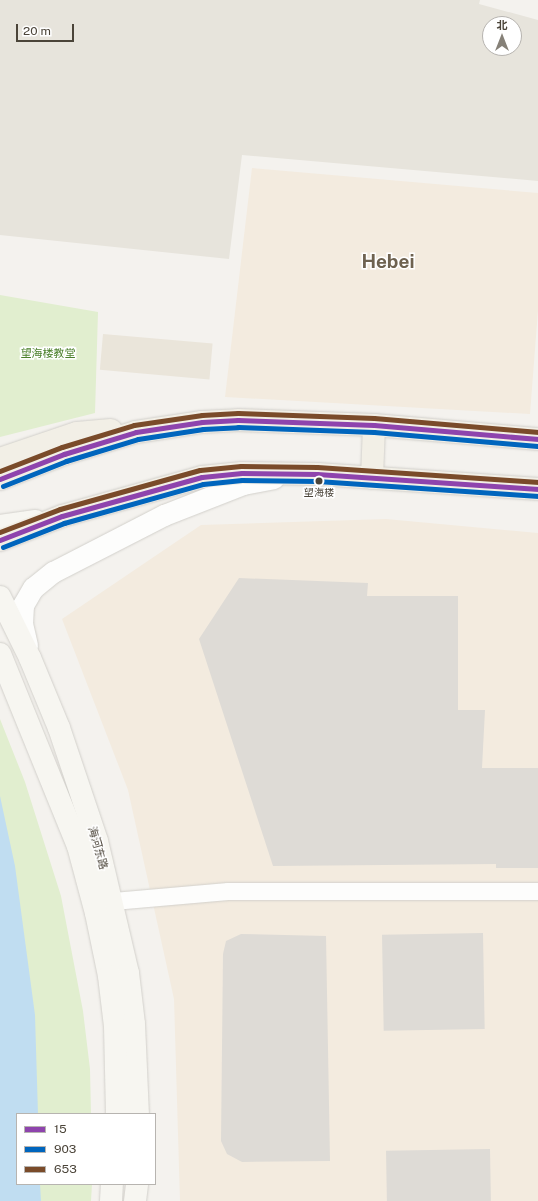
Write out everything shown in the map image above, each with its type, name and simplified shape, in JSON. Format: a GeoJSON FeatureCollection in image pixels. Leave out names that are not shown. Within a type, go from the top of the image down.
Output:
{"type":"FeatureCollection","features":[{"type":"Feature","properties":{"kind":"main road"},"geometry":{"type":"LineString","coordinates":[[0,479],[64,454],[136,432],[238,420],[374,425],[538,439]]}},
{"type":"Feature","properties":{"kind":"main road"},"geometry":{"type":"LineString","coordinates":[[372,478],[374,425]]}},
{"type":"Feature","properties":{"kind":"main road"},"geometry":{"type":"LineString","coordinates":[[0,459],[78,433],[107,429],[136,432]]}},
{"type":"Feature","properties":{"kind":"main road"},"geometry":{"type":"LineString","coordinates":[[0,526],[20,525],[62,516],[202,477],[242,473],[295,473],[538,489]]}},
{"type":"Feature","properties":{"kind":"main road"},"geometry":{"type":"LineString","coordinates":[[0,540],[62,516]]}},
{"type":"Feature","properties":{"kind":"main road","name":"海河东路"},"geometry":{"type":"LineString","coordinates":[[0,598],[30,658],[59,728],[97,841],[113,901],[128,973],[134,1024],[138,1113]]}},
{"type":"Feature","properties":{"kind":"main road","name":"海河东路"},"geometry":{"type":"LineString","coordinates":[[0,654],[78,846],[94,905],[108,976],[115,1026],[117,1113]]}},
{"type":"Feature","properties":{"kind":"main road"},"geometry":{"type":"LineString","coordinates":[[111,1201],[112,1185]]}},
{"type":"Feature","properties":{"kind":"main road"},"geometry":{"type":"LineString","coordinates":[[135,1201],[137,1185]]}},
{"type":"Feature","properties":{"kind":"street"},"geometry":{"type":"LineString","coordinates":[[30,658],[22,624],[23,605],[33,588],[54,572],[164,515],[211,495],[243,484],[295,473]]}},
{"type":"Feature","properties":{"kind":"street"},"geometry":{"type":"LineString","coordinates":[[113,901],[228,891],[538,892]]}},
{"type":"Feature","properties":{"kind":"shaded area"},"geometry":{"type":"Polygon","coordinates":[[[0,0],[480,0],[479,4],[538,20],[538,181],[242,155],[229,259],[0,235],[0,0]]]}},
{"type":"Feature","properties":{"kind":"shaded area"},"geometry":{"type":"Polygon","coordinates":[[[252,168],[538,193],[538,310],[530,414],[225,397],[252,168]]]}},
{"type":"Feature","properties":{"kind":"shaded area"},"geometry":{"type":"Polygon","coordinates":[[[103,334],[213,344],[209,379],[100,370],[103,334]]]}},
{"type":"Feature","properties":{"kind":"shaded area"},"geometry":{"type":"Polygon","coordinates":[[[386,519],[538,533],[538,1201],[180,1201],[174,999],[128,790],[62,619],[201,525],[386,519]]]}},
{"type":"Feature","properties":{"kind":"green space","name":"望海楼教堂"},"geometry":{"type":"Polygon","coordinates":[[[0,295],[98,312],[95,413],[0,437],[0,295]]]}},
{"type":"Feature","properties":{"kind":"green space"},"geometry":{"type":"Polygon","coordinates":[[[0,719],[25,782],[61,896],[83,1011],[90,1069],[91,1113],[16,1113],[16,1185],[92,1185],[91,1201],[0,1201],[0,719]]]}},
{"type":"Feature","properties":{"kind":"water"},"geometry":{"type":"Polygon","coordinates":[[[0,796],[15,866],[35,1015],[38,1113],[16,1113],[16,1185],[40,1185],[41,1201],[0,1201],[0,796]]]}},
{"type":"Feature","properties":{"kind":"building"},"geometry":{"type":"Polygon","coordinates":[[[239,578],[368,583],[367,596],[458,596],[458,710],[485,710],[482,768],[538,768],[538,868],[496,868],[496,864],[273,866],[199,639],[239,578]]]}},
{"type":"Feature","properties":{"kind":"building"},"geometry":{"type":"Polygon","coordinates":[[[483,933],[485,1029],[384,1031],[382,935],[483,933]]]}},
{"type":"Feature","properties":{"kind":"building"},"geometry":{"type":"Polygon","coordinates":[[[241,934],[326,936],[330,1161],[242,1162],[227,1154],[221,1141],[223,954],[226,941],[241,934]]]}},
{"type":"Feature","properties":{"kind":"building"},"geometry":{"type":"Polygon","coordinates":[[[490,1149],[491,1201],[387,1201],[386,1151],[490,1149]]]}},
{"type":"Feature","properties":{"kind":"transit line","name":"653"},"geometry":{"type":"LineString","coordinates":[[0,471],[62,447],[134,425],[202,415],[238,413],[374,418],[538,432]]}},
{"type":"Feature","properties":{"kind":"transit line","name":"15"},"geometry":{"type":"LineString","coordinates":[[0,479],[64,454],[136,432],[202,422],[238,420],[374,425],[538,439]]}},
{"type":"Feature","properties":{"kind":"transit line","name":"903"},"geometry":{"type":"LineString","coordinates":[[3,486],[66,461],[138,439],[203,429],[238,427],[374,432],[537,446]]}},
{"type":"Feature","properties":{"kind":"transit line","name":"653"},"geometry":{"type":"LineString","coordinates":[[0,532],[60,509],[200,470],[241,466],[317,467],[538,482]]}},
{"type":"Feature","properties":{"kind":"transit line","name":"15"},"geometry":{"type":"LineString","coordinates":[[0,540],[62,516],[202,477],[242,473],[317,474],[538,489]]}},
{"type":"Feature","properties":{"kind":"transit line","name":"903"},"geometry":{"type":"LineString","coordinates":[[3,547],[64,523],[203,484],[242,480],[317,481],[538,496]]}},
{"type":"Feature","properties":{"kind":"place","name":"望海楼"},"geometry":{"type":"Point","coordinates":[319,481]}},
{"type":"Feature","properties":{"kind":"district","name":"Hebei"},"geometry":{"type":"Point","coordinates":[388,262]}}]}
